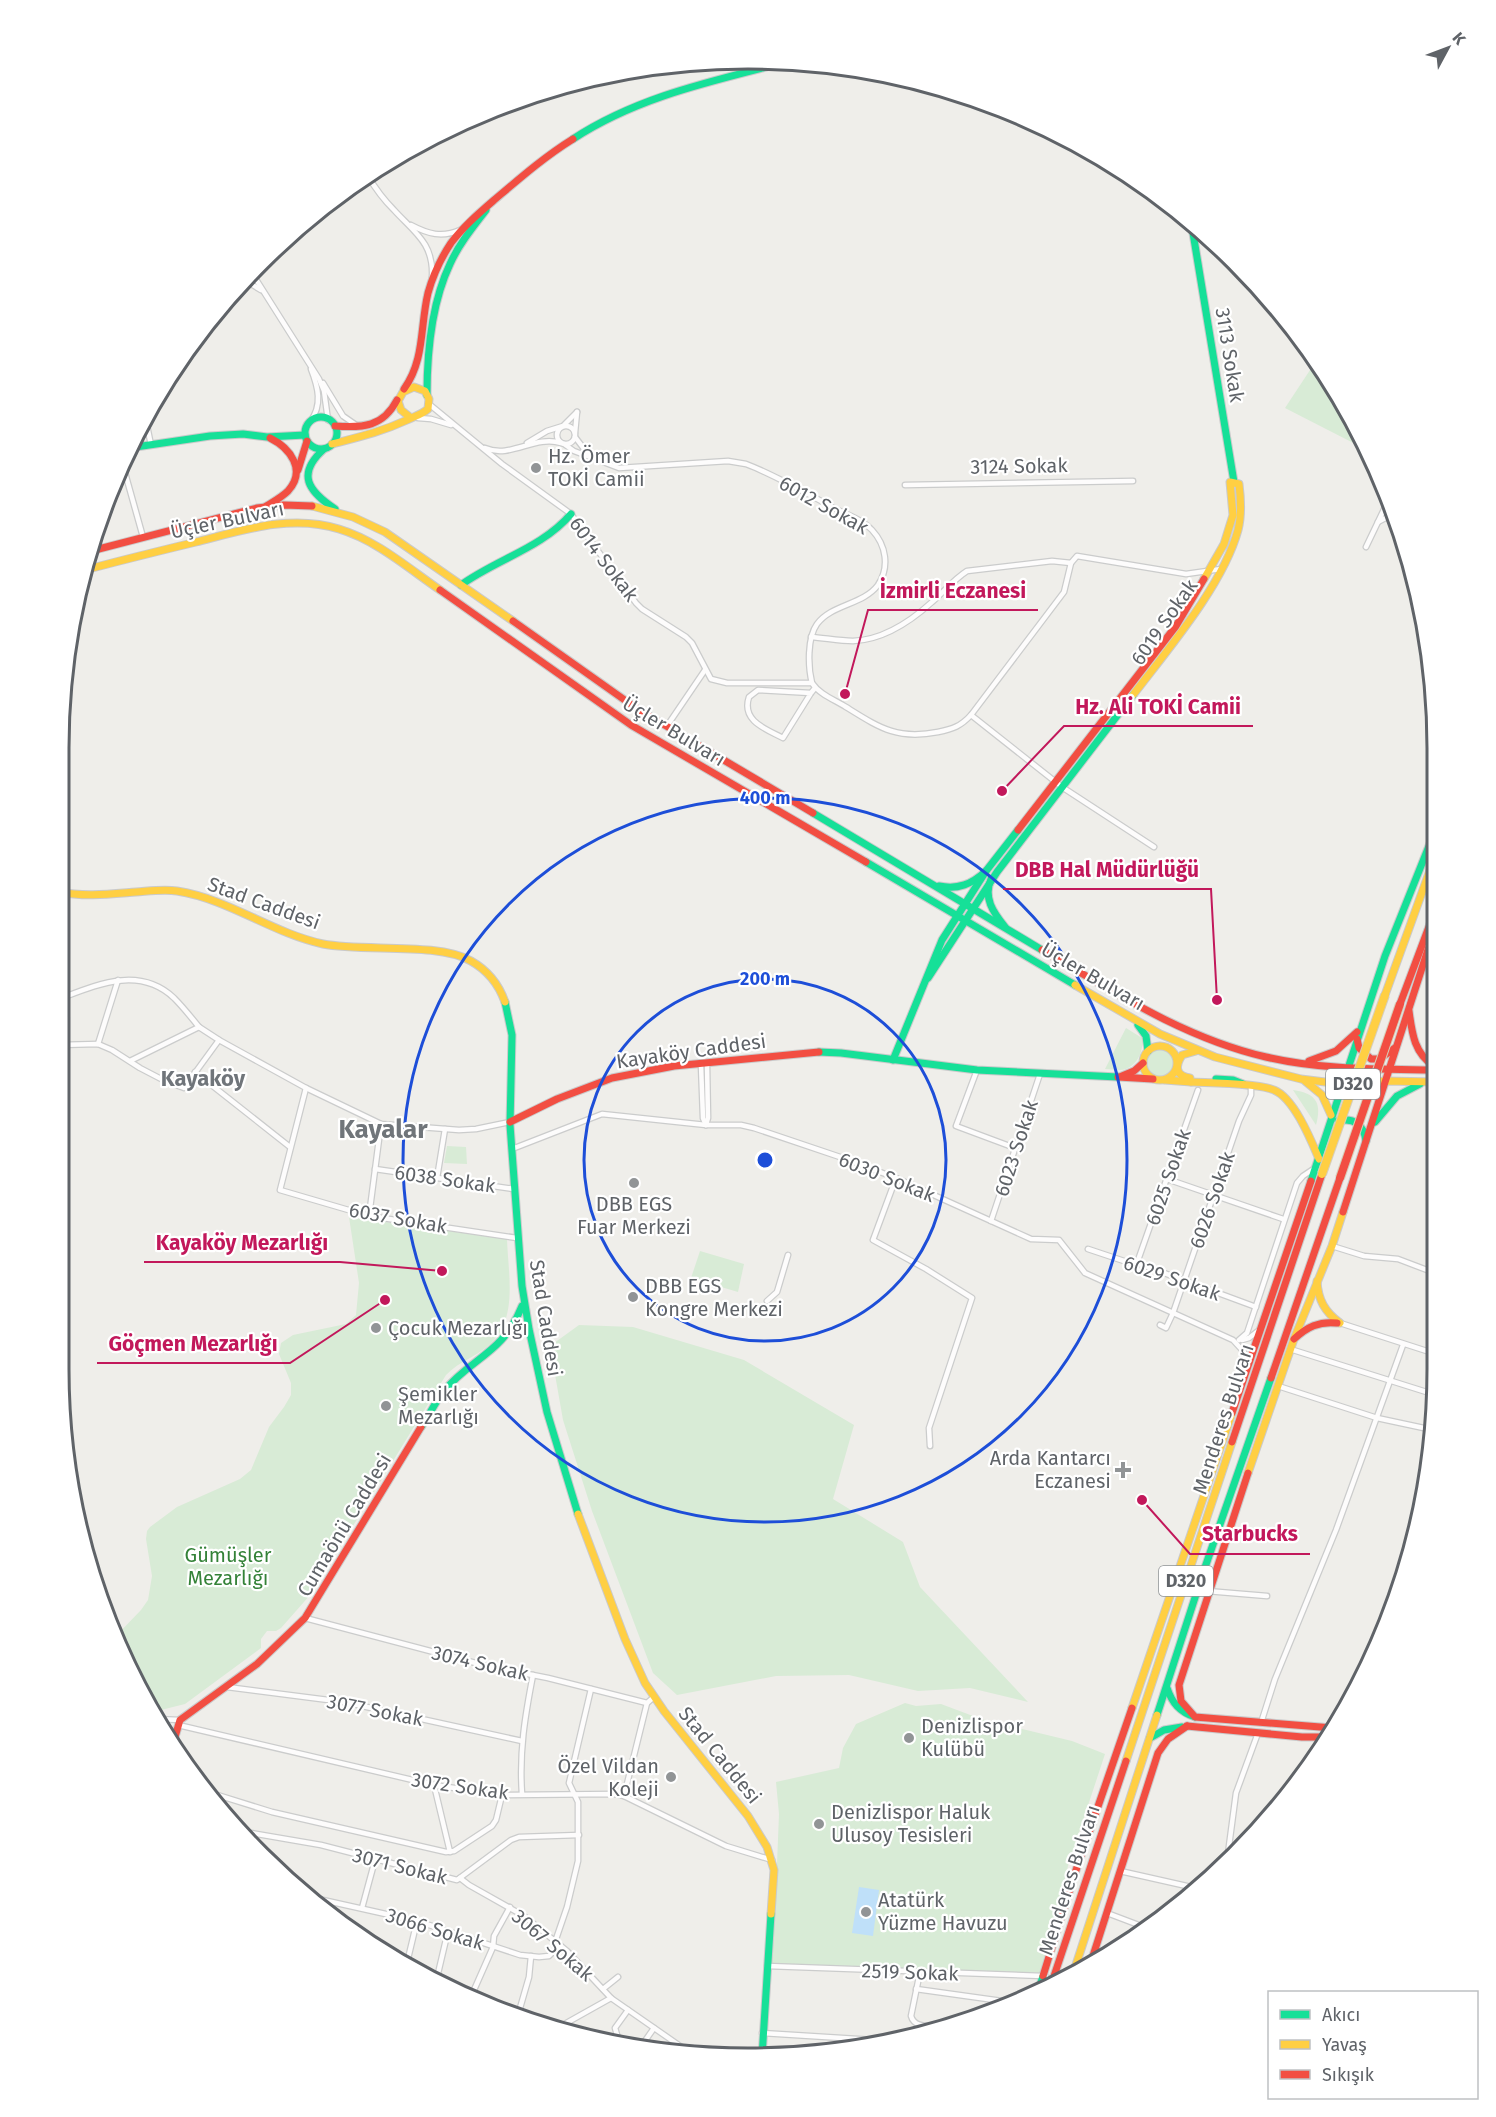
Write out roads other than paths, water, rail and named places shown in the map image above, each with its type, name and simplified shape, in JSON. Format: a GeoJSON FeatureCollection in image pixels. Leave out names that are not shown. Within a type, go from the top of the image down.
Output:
{"type":"FeatureCollection","features":[{"type":"Feature","properties":{"kind":"main road"},"geometry":{"type":"LineString","coordinates":[[265,507],[288,492],[294,484],[304,455],[305,430],[310,422],[319,418],[328,420],[335,426],[362,426],[386,418],[394,409],[398,398],[416,371],[425,308],[432,281],[447,248],[461,229],[518,178],[557,149],[618,113],[668,95],[761,69]]}},
{"type":"Feature","properties":{"kind":"main road"},"geometry":{"type":"LineString","coordinates":[[140,447],[210,436],[243,434],[306,438],[315,448],[381,432],[424,413],[429,404],[427,395],[433,324],[441,284],[456,252],[490,203]]}},
{"type":"Feature","properties":{"kind":"main road","name":"3113 Sokak"},"geometry":{"type":"LineString","coordinates":[[1193,236],[1234,483]]}},
{"type":"Feature","properties":{"kind":"main road"},"geometry":{"type":"LineString","coordinates":[[404,389],[419,388],[427,395]]}},
{"type":"Feature","properties":{"kind":"main road"},"geometry":{"type":"LineString","coordinates":[[398,398],[399,408],[406,416],[413,418]]}},
{"type":"Feature","properties":{"kind":"main road"},"geometry":{"type":"LineString","coordinates":[[335,426],[336,436],[329,446],[310,463],[308,480],[310,488],[318,498],[340,512]]}},
{"type":"Feature","properties":{"kind":"main road"},"geometry":{"type":"LineString","coordinates":[[267,437],[288,448],[295,460],[297,471]]}},
{"type":"Feature","properties":{"kind":"main road","name":"6019 Sokak"},"geometry":{"type":"LineString","coordinates":[[989,875],[1062,787],[1182,630],[1221,568],[1233,544],[1242,513],[1242,497],[1234,483]]}},
{"type":"Feature","properties":{"kind":"main road","name":"6019 Sokak"},"geometry":{"type":"LineString","coordinates":[[893,1060],[942,940],[960,918],[1055,781],[1176,626],[1210,570],[1224,544],[1233,515],[1234,483]]}},
{"type":"Feature","properties":{"kind":"main road","name":"Üçler Bulvarı"},"geometry":{"type":"LineString","coordinates":[[99,548],[265,507],[301,505],[340,512],[375,525],[636,708],[1163,1020],[1192,1033],[1267,1057],[1346,1068],[1389,1070],[1427,1068]]}},
{"type":"Feature","properties":{"kind":"main road"},"geometry":{"type":"LineString","coordinates":[[461,585],[484,569],[552,534],[565,523],[571,514]]}},
{"type":"Feature","properties":{"kind":"main road","name":"Üçler Bulvarı"},"geometry":{"type":"LineString","coordinates":[[93,568],[278,522],[324,525],[353,534],[389,554],[631,725],[1133,1019],[1197,1051],[1301,1079],[1341,1084],[1386,1081],[1427,1082]]}},
{"type":"Feature","properties":{"kind":"main road"},"geometry":{"type":"LineString","coordinates":[[1041,1981],[1074,1876],[1328,1129],[1359,1028],[1383,958],[1427,852]]}},
{"type":"Feature","properties":{"kind":"main road"},"geometry":{"type":"LineString","coordinates":[[923,878],[943,887],[957,887],[974,883],[989,875]]}},
{"type":"Feature","properties":{"kind":"main road"},"geometry":{"type":"LineString","coordinates":[[989,875],[988,902],[998,918],[1016,935]]}},
{"type":"Feature","properties":{"kind":"main road","name":"Menderes Bulvarı"},"geometry":{"type":"LineString","coordinates":[[1055,1974],[1322,1174],[1427,879]]}},
{"type":"Feature","properties":{"kind":"main road","name":"Stad Caddesi"},"geometry":{"type":"LineString","coordinates":[[69,893],[94,896],[176,891],[211,900],[280,929],[340,947],[427,952],[470,960],[486,972],[498,986],[507,1008],[513,1048],[510,1122],[523,1304],[542,1400],[567,1485],[626,1641],[654,1697],[755,1826],[772,1860],[774,1870],[762,2048]]}},
{"type":"Feature","properties":{"kind":"main road","name":"Menderes Bulvarı"},"geometry":{"type":"LineString","coordinates":[[1077,1963],[1237,1475],[1273,1385],[1340,1178],[1405,1005],[1427,935]]}},
{"type":"Feature","properties":{"kind":"main road"},"geometry":{"type":"LineString","coordinates":[[1195,1717],[1181,1701],[1178,1691],[1207,1592],[1248,1473],[1273,1385],[1332,1246],[1397,1046],[1405,1005],[1427,966]]}},
{"type":"Feature","properties":{"kind":"main road"},"geometry":{"type":"LineString","coordinates":[[1405,1005],[1416,1049],[1427,1062]]}},
{"type":"Feature","properties":{"kind":"main road"},"geometry":{"type":"LineString","coordinates":[[1118,1077],[1130,1074],[1143,1063],[1148,1051],[1146,1036],[1133,1019]]}},
{"type":"Feature","properties":{"kind":"main road"},"geometry":{"type":"LineString","coordinates":[[1359,1028],[1356,1041],[1359,1048],[1371,1059],[1379,1059],[1389,1054],[1397,1046]]}},
{"type":"Feature","properties":{"kind":"main road"},"geometry":{"type":"LineString","coordinates":[[1304,1062],[1323,1058],[1333,1053],[1352,1038],[1359,1028]]}},
{"type":"Feature","properties":{"kind":"main road"},"geometry":{"type":"LineString","coordinates":[[1148,1051],[1155,1047],[1166,1047],[1174,1055],[1181,1075],[1190,1080],[1233,1080],[1251,1087],[1272,1088],[1283,1095],[1311,1138],[1318,1159]]}},
{"type":"Feature","properties":{"kind":"main road"},"geometry":{"type":"LineString","coordinates":[[1143,1063],[1146,1073],[1158,1080],[1171,1076],[1182,1055],[1197,1051]]}},
{"type":"Feature","properties":{"kind":"main road","name":"Kayaköy Caddesi"},"geometry":{"type":"LineString","coordinates":[[510,1122],[557,1099],[612,1078],[675,1066],[816,1052],[977,1070],[1190,1080]]}},
{"type":"Feature","properties":{"kind":"main road"},"geometry":{"type":"LineString","coordinates":[[1301,1079],[1320,1091],[1331,1115]]}},
{"type":"Feature","properties":{"kind":"main road"},"geometry":{"type":"LineString","coordinates":[[1371,1128],[1397,1096],[1427,1083]]}},
{"type":"Feature","properties":{"kind":"main road"},"geometry":{"type":"LineString","coordinates":[[1328,1129],[1338,1120],[1350,1119],[1362,1126],[1366,1142]]}},
{"type":"Feature","properties":{"kind":"main road"},"geometry":{"type":"LineString","coordinates":[[1317,1277],[1321,1304],[1331,1318],[1340,1323]]}},
{"type":"Feature","properties":{"kind":"main road","name":"Cumaönü Caddesi"},"geometry":{"type":"LineString","coordinates":[[179,1722],[257,1664],[305,1618],[443,1392],[458,1377],[501,1344],[514,1326],[523,1304]]}},
{"type":"Feature","properties":{"kind":"main road"},"geometry":{"type":"LineString","coordinates":[[1294,1339],[1316,1323],[1324,1321],[1340,1323]]}},
{"type":"Feature","properties":{"kind":"main road"},"geometry":{"type":"LineString","coordinates":[[1218,1454],[1237,1427]]}},
{"type":"Feature","properties":{"kind":"main road"},"geometry":{"type":"LineString","coordinates":[[1237,1475],[1248,1473]]}},
{"type":"Feature","properties":{"kind":"main road"},"geometry":{"type":"LineString","coordinates":[[1167,1688],[1180,1711],[1195,1717],[1324,1727]]}},
{"type":"Feature","properties":{"kind":"main road"},"geometry":{"type":"LineString","coordinates":[[176,1734],[179,1722]]}},
{"type":"Feature","properties":{"kind":"main road"},"geometry":{"type":"LineString","coordinates":[[1150,1738],[1164,1730],[1187,1726],[1319,1737]]}},
{"type":"Feature","properties":{"kind":"main road"},"geometry":{"type":"LineString","coordinates":[[1095,1953],[1158,1753],[1168,1739],[1187,1726]]}},
{"type":"Feature","properties":{"kind":"street"},"geometry":{"type":"LineString","coordinates":[[372,182],[383,197],[418,234],[431,256],[432,281]]}},
{"type":"Feature","properties":{"kind":"street"},"geometry":{"type":"LineString","coordinates":[[406,222],[431,234],[443,235],[461,229]]}},
{"type":"Feature","properties":{"kind":"street"},"geometry":{"type":"LineString","coordinates":[[257,280],[343,416],[352,424],[362,426]]}},
{"type":"Feature","properties":{"kind":"street"},"geometry":{"type":"LineString","coordinates":[[253,284],[264,292]]}},
{"type":"Feature","properties":{"kind":"street"},"geometry":{"type":"LineString","coordinates":[[308,361],[318,395],[318,409],[310,422]]}},
{"type":"Feature","properties":{"kind":"street"},"geometry":{"type":"LineString","coordinates":[[316,373],[324,391],[328,420]]}},
{"type":"Feature","properties":{"kind":"street","name":"6014 Sokak"},"geometry":{"type":"LineString","coordinates":[[429,404],[454,427],[571,514],[636,603],[686,637],[692,643],[705,670]]}},
{"type":"Feature","properties":{"kind":"street"},"geometry":{"type":"LineString","coordinates":[[578,412],[575,435],[570,443],[563,443],[557,438],[557,433],[578,412]]}},
{"type":"Feature","properties":{"kind":"street","name":"6014 Sokak"},"geometry":{"type":"LineString","coordinates":[[413,418],[431,418],[454,427]]}},
{"type":"Feature","properties":{"kind":"street","name":"6012 Sokak"},"geometry":{"type":"LineString","coordinates":[[525,445],[547,431],[563,426],[569,427],[578,444],[590,456]]}},
{"type":"Feature","properties":{"kind":"street"},"geometry":{"type":"LineString","coordinates":[[148,431],[151,445]]}},
{"type":"Feature","properties":{"kind":"street","name":"6012 Sokak"},"geometry":{"type":"LineString","coordinates":[[477,444],[494,452],[501,452],[548,440],[563,443],[574,451],[612,467],[626,469],[728,461],[746,464],[871,529],[885,555],[884,573],[870,593],[833,611],[819,622],[811,637]]}},
{"type":"Feature","properties":{"kind":"street"},"geometry":{"type":"LineString","coordinates":[[126,477],[143,538]]}},
{"type":"Feature","properties":{"kind":"street","name":"3124 Sokak"},"geometry":{"type":"LineString","coordinates":[[905,484],[1133,481]]}},
{"type":"Feature","properties":{"kind":"street"},"geometry":{"type":"LineString","coordinates":[[1366,547],[1384,510]]}},
{"type":"Feature","properties":{"kind":"street"},"geometry":{"type":"LineString","coordinates":[[1378,522],[1386,518]]}},
{"type":"Feature","properties":{"kind":"street"},"geometry":{"type":"LineString","coordinates":[[1071,563],[1052,561],[966,571],[933,602],[886,633],[869,639],[853,641],[811,637],[810,675],[812,683],[815,688],[875,724],[897,733],[919,736],[957,728],[971,715],[1064,592],[1071,563],[1079,556],[1186,574],[1221,568]]}},
{"type":"Feature","properties":{"kind":"street"},"geometry":{"type":"LineString","coordinates":[[667,726],[705,670],[711,679],[728,683],[812,683]]}},
{"type":"Feature","properties":{"kind":"street"},"geometry":{"type":"LineString","coordinates":[[811,693],[758,690],[749,697],[748,710],[755,723],[783,738],[815,688]]}},
{"type":"Feature","properties":{"kind":"street"},"geometry":{"type":"LineString","coordinates":[[971,715],[1062,787],[1154,847]]}},
{"type":"Feature","properties":{"kind":"street"},"geometry":{"type":"LineString","coordinates":[[69,996],[118,980]]}},
{"type":"Feature","properties":{"kind":"street"},"geometry":{"type":"LineString","coordinates":[[98,1044],[118,980]]}},
{"type":"Feature","properties":{"kind":"street","name":"Kayaköy Caddesi"},"geometry":{"type":"LineString","coordinates":[[118,980],[141,982],[163,990],[173,997],[199,1027],[219,1040],[306,1088],[381,1124],[446,1130],[476,1129],[510,1122]]}},
{"type":"Feature","properties":{"kind":"street"},"geometry":{"type":"LineString","coordinates":[[130,1061],[199,1027]]}},
{"type":"Feature","properties":{"kind":"street"},"geometry":{"type":"LineString","coordinates":[[69,1044],[98,1044],[165,1081],[184,1088],[219,1040]]}},
{"type":"Feature","properties":{"kind":"street"},"geometry":{"type":"LineString","coordinates":[[704,1064],[708,1118],[706,1125]]}},
{"type":"Feature","properties":{"kind":"street"},"geometry":{"type":"LineString","coordinates":[[977,1070],[956,1126],[1015,1149]]}},
{"type":"Feature","properties":{"kind":"street"},"geometry":{"type":"LineString","coordinates":[[195,1072],[290,1147],[306,1088]]}},
{"type":"Feature","properties":{"kind":"street","name":"6023 Sokak"},"geometry":{"type":"LineString","coordinates":[[991,1221],[1040,1074]]}},
{"type":"Feature","properties":{"kind":"street","name":"6026 Sokak"},"geometry":{"type":"LineString","coordinates":[[1173,1313],[1239,1121],[1251,1095],[1251,1087]]}},
{"type":"Feature","properties":{"kind":"street","name":"6025 Sokak"},"geometry":{"type":"LineString","coordinates":[[1137,1263],[1198,1090]]}},
{"type":"Feature","properties":{"kind":"street","name":"6030 Sokak"},"geometry":{"type":"LineString","coordinates":[[512,1149],[602,1114],[706,1125],[732,1124],[754,1128],[896,1178],[1031,1239],[1059,1240],[1085,1273],[1236,1340]]}},
{"type":"Feature","properties":{"kind":"street"},"geometry":{"type":"LineString","coordinates":[[369,1216],[381,1124]]}},
{"type":"Feature","properties":{"kind":"street"},"geometry":{"type":"LineString","coordinates":[[438,1178],[446,1130]]}},
{"type":"Feature","properties":{"kind":"street","name":"6037 Sokak"},"geometry":{"type":"LineString","coordinates":[[290,1147],[280,1190],[369,1216],[518,1238]]}},
{"type":"Feature","properties":{"kind":"street"},"geometry":{"type":"LineString","coordinates":[[1236,1340],[1247,1333],[1283,1219],[1297,1183],[1315,1168]]}},
{"type":"Feature","properties":{"kind":"street","name":"6038 Sokak"},"geometry":{"type":"LineString","coordinates":[[375,1169],[514,1189]]}},
{"type":"Feature","properties":{"kind":"street"},"geometry":{"type":"LineString","coordinates":[[896,1178],[873,1240],[972,1298],[929,1428],[930,1446]]}},
{"type":"Feature","properties":{"kind":"street"},"geometry":{"type":"LineString","coordinates":[[1167,1179],[1283,1219]]}},
{"type":"Feature","properties":{"kind":"street"},"geometry":{"type":"LineString","coordinates":[[1332,1246],[1364,1256],[1405,1261],[1427,1270]]}},
{"type":"Feature","properties":{"kind":"street","name":"6029 Sokak"},"geometry":{"type":"LineString","coordinates":[[1088,1249],[1130,1263],[1137,1263],[1256,1307]]}},
{"type":"Feature","properties":{"kind":"street"},"geometry":{"type":"LineString","coordinates":[[767,1301],[777,1292],[788,1255]]}},
{"type":"Feature","properties":{"kind":"street"},"geometry":{"type":"LineString","coordinates":[[1160,1325],[1166,1328],[1173,1313]]}},
{"type":"Feature","properties":{"kind":"street"},"geometry":{"type":"LineString","coordinates":[[1340,1323],[1427,1352]]}},
{"type":"Feature","properties":{"kind":"street"},"geometry":{"type":"LineString","coordinates":[[1236,1340],[1249,1338],[1260,1329]]}},
{"type":"Feature","properties":{"kind":"street"},"geometry":{"type":"LineString","coordinates":[[1236,1340],[1244,1353],[1248,1366]]}},
{"type":"Feature","properties":{"kind":"street"},"geometry":{"type":"LineString","coordinates":[[1261,1723],[1275,1678],[1336,1530],[1403,1345]]}},
{"type":"Feature","properties":{"kind":"street"},"geometry":{"type":"LineString","coordinates":[[1290,1349],[1426,1392]]}},
{"type":"Feature","properties":{"kind":"street"},"geometry":{"type":"LineString","coordinates":[[1273,1385],[1377,1418],[1424,1428]]}},
{"type":"Feature","properties":{"kind":"street"},"geometry":{"type":"LineString","coordinates":[[1207,1592],[1267,1596]]}},
{"type":"Feature","properties":{"kind":"street","name":"3074 Sokak"},"geometry":{"type":"LineString","coordinates":[[305,1618],[487,1666],[647,1703]]}},
{"type":"Feature","properties":{"kind":"street"},"geometry":{"type":"LineString","coordinates":[[522,1794],[520,1763],[522,1741],[533,1676]]}},
{"type":"Feature","properties":{"kind":"street","name":"3077 Sokak"},"geometry":{"type":"LineString","coordinates":[[225,1686],[344,1702],[522,1741]]}},
{"type":"Feature","properties":{"kind":"street"},"geometry":{"type":"LineString","coordinates":[[555,1941],[578,1861],[578,1802],[569,1783],[591,1689]]}},
{"type":"Feature","properties":{"kind":"street"},"geometry":{"type":"LineString","coordinates":[[624,1796],[647,1703],[654,1697]]}},
{"type":"Feature","properties":{"kind":"street","name":"3072 Sokak"},"geometry":{"type":"LineString","coordinates":[[168,1720],[434,1785],[502,1795],[574,1793],[624,1796],[726,1846],[772,1860]]}},
{"type":"Feature","properties":{"kind":"street"},"geometry":{"type":"LineString","coordinates":[[1229,1848],[1236,1793],[1258,1733]]}},
{"type":"Feature","properties":{"kind":"street"},"geometry":{"type":"LineString","coordinates":[[434,1785],[450,1851]]}},
{"type":"Feature","properties":{"kind":"street"},"geometry":{"type":"LineString","coordinates":[[221,1796],[283,1815],[383,1839],[450,1851],[492,1826],[496,1820],[502,1795]]}},
{"type":"Feature","properties":{"kind":"street","name":"3071 Sokak"},"geometry":{"type":"LineString","coordinates":[[256,1835],[321,1845],[457,1880],[511,1840],[519,1837],[579,1835]]}},
{"type":"Feature","properties":{"kind":"street"},"geometry":{"type":"LineString","coordinates":[[362,1908],[375,1860]]}},
{"type":"Feature","properties":{"kind":"street"},"geometry":{"type":"LineString","coordinates":[[1120,1871],[1187,1886]]}},
{"type":"Feature","properties":{"kind":"street","name":"3067 Sokak"},"geometry":{"type":"LineString","coordinates":[[460,1878],[524,1916],[560,1945],[611,1998],[677,2044]]}},
{"type":"Feature","properties":{"kind":"street","name":"3066 Sokak"},"geometry":{"type":"LineString","coordinates":[[324,1899],[417,1921],[493,1947],[531,1956]]}},
{"type":"Feature","properties":{"kind":"street"},"geometry":{"type":"LineString","coordinates":[[474,1990],[493,1947],[494,1936],[510,1907]]}},
{"type":"Feature","properties":{"kind":"street"},"geometry":{"type":"LineString","coordinates":[[1107,1913],[1138,1925]]}},
{"type":"Feature","properties":{"kind":"street"},"geometry":{"type":"LineString","coordinates":[[408,1957],[417,1921]]}},
{"type":"Feature","properties":{"kind":"street"},"geometry":{"type":"LineString","coordinates":[[438,1973],[448,1931]]}},
{"type":"Feature","properties":{"kind":"street"},"geometry":{"type":"LineString","coordinates":[[520,2008],[529,1977],[531,1956],[549,1956],[560,1945]]}},
{"type":"Feature","properties":{"kind":"street","name":"2519 Sokak"},"geometry":{"type":"LineString","coordinates":[[767,1966],[1043,1976],[1046,1979]]}},
{"type":"Feature","properties":{"kind":"street"},"geometry":{"type":"LineString","coordinates":[[920,1972],[911,2016],[917,2025],[922,2026]]}},
{"type":"Feature","properties":{"kind":"street"},"geometry":{"type":"LineString","coordinates":[[603,1989],[618,1977]]}},
{"type":"Feature","properties":{"kind":"street"},"geometry":{"type":"LineString","coordinates":[[916,1989],[997,2000]]}},
{"type":"Feature","properties":{"kind":"street"},"geometry":{"type":"LineString","coordinates":[[566,2023],[611,1998]]}},
{"type":"Feature","properties":{"kind":"street"},"geometry":{"type":"LineString","coordinates":[[617,2035],[615,2028],[628,2010]]}},
{"type":"Feature","properties":{"kind":"street"},"geometry":{"type":"LineString","coordinates":[[646,2040],[654,2028]]}},
{"type":"Feature","properties":{"kind":"street"},"geometry":{"type":"LineString","coordinates":[[762,2033],[856,2039]]}},
{"type":"Feature","properties":{"kind":"water","name":"Atatürk Yüzme Havuzu"},"geometry":{"type":"Polygon","coordinates":[[[859,1887],[879,1890],[873,1936],[852,1933],[859,1887]]]}},
{"type":"Feature","properties":{"kind":"place","name":"Hz. Ömer TOKİ Camii"},"geometry":{"type":"Point","coordinates":[536,468]}},
{"type":"Feature","properties":{"kind":"place","name":"İzmirli Eczanesi"},"geometry":{"type":"Point","coordinates":[845,694]}},
{"type":"Feature","properties":{"kind":"place","name":"Hz. Ali TOKİ Camii"},"geometry":{"type":"Point","coordinates":[1002,791]}},
{"type":"Feature","properties":{"kind":"place","name":"DBB Hal Müdürlüğü"},"geometry":{"type":"Point","coordinates":[1217,1000]}},
{"type":"Feature","properties":{"kind":"place","name":"DBB EGS Fuar Merkezi"},"geometry":{"type":"Point","coordinates":[634,1183]}},
{"type":"Feature","properties":{"kind":"place","name":"Kayaköy Mezarlığı"},"geometry":{"type":"Point","coordinates":[442,1271]}},
{"type":"Feature","properties":{"kind":"place","name":"DBB EGS Kongre Merkezi"},"geometry":{"type":"Point","coordinates":[633,1297]}},
{"type":"Feature","properties":{"kind":"place","name":"Göçmen Mezarlığı"},"geometry":{"type":"Point","coordinates":[385,1300]}},
{"type":"Feature","properties":{"kind":"place","name":"Çocuk Mezarlığı"},"geometry":{"type":"Point","coordinates":[376,1328]}},
{"type":"Feature","properties":{"kind":"place","name":"Şemikler Mezarlığı"},"geometry":{"type":"Point","coordinates":[386,1406]}},
{"type":"Feature","properties":{"kind":"place","name":"Arda Kantarcı Eczanesi"},"geometry":{"type":"Point","coordinates":[1123,1470]}},
{"type":"Feature","properties":{"kind":"place","name":"Starbucks"},"geometry":{"type":"Point","coordinates":[1142,1500]}},
{"type":"Feature","properties":{"kind":"place","name":"Denizlispor Kulübü"},"geometry":{"type":"Point","coordinates":[909,1738]}},
{"type":"Feature","properties":{"kind":"place","name":"Özel Vildan Koleji"},"geometry":{"type":"Point","coordinates":[671,1777]}},
{"type":"Feature","properties":{"kind":"place","name":"Denizlispor Haluk Ulusoy Tesisleri"},"geometry":{"type":"Point","coordinates":[819,1824]}},
{"type":"Feature","properties":{"kind":"place","name":"Atatürk Yüzme Havuzu"},"geometry":{"type":"Point","coordinates":[866,1912]}},
{"type":"Feature","properties":{"kind":"district","name":"Kayaköy"},"geometry":{"type":"Point","coordinates":[203,1078]}},
{"type":"Feature","properties":{"kind":"district","name":"Kayalar"},"geometry":{"type":"Point","coordinates":[383,1129]}},
{"type":"Feature","properties":{"kind":"park label","name":"Gümüşler Mezarlığı"},"geometry":{"type":"Point","coordinates":[228,1566]}}]}
